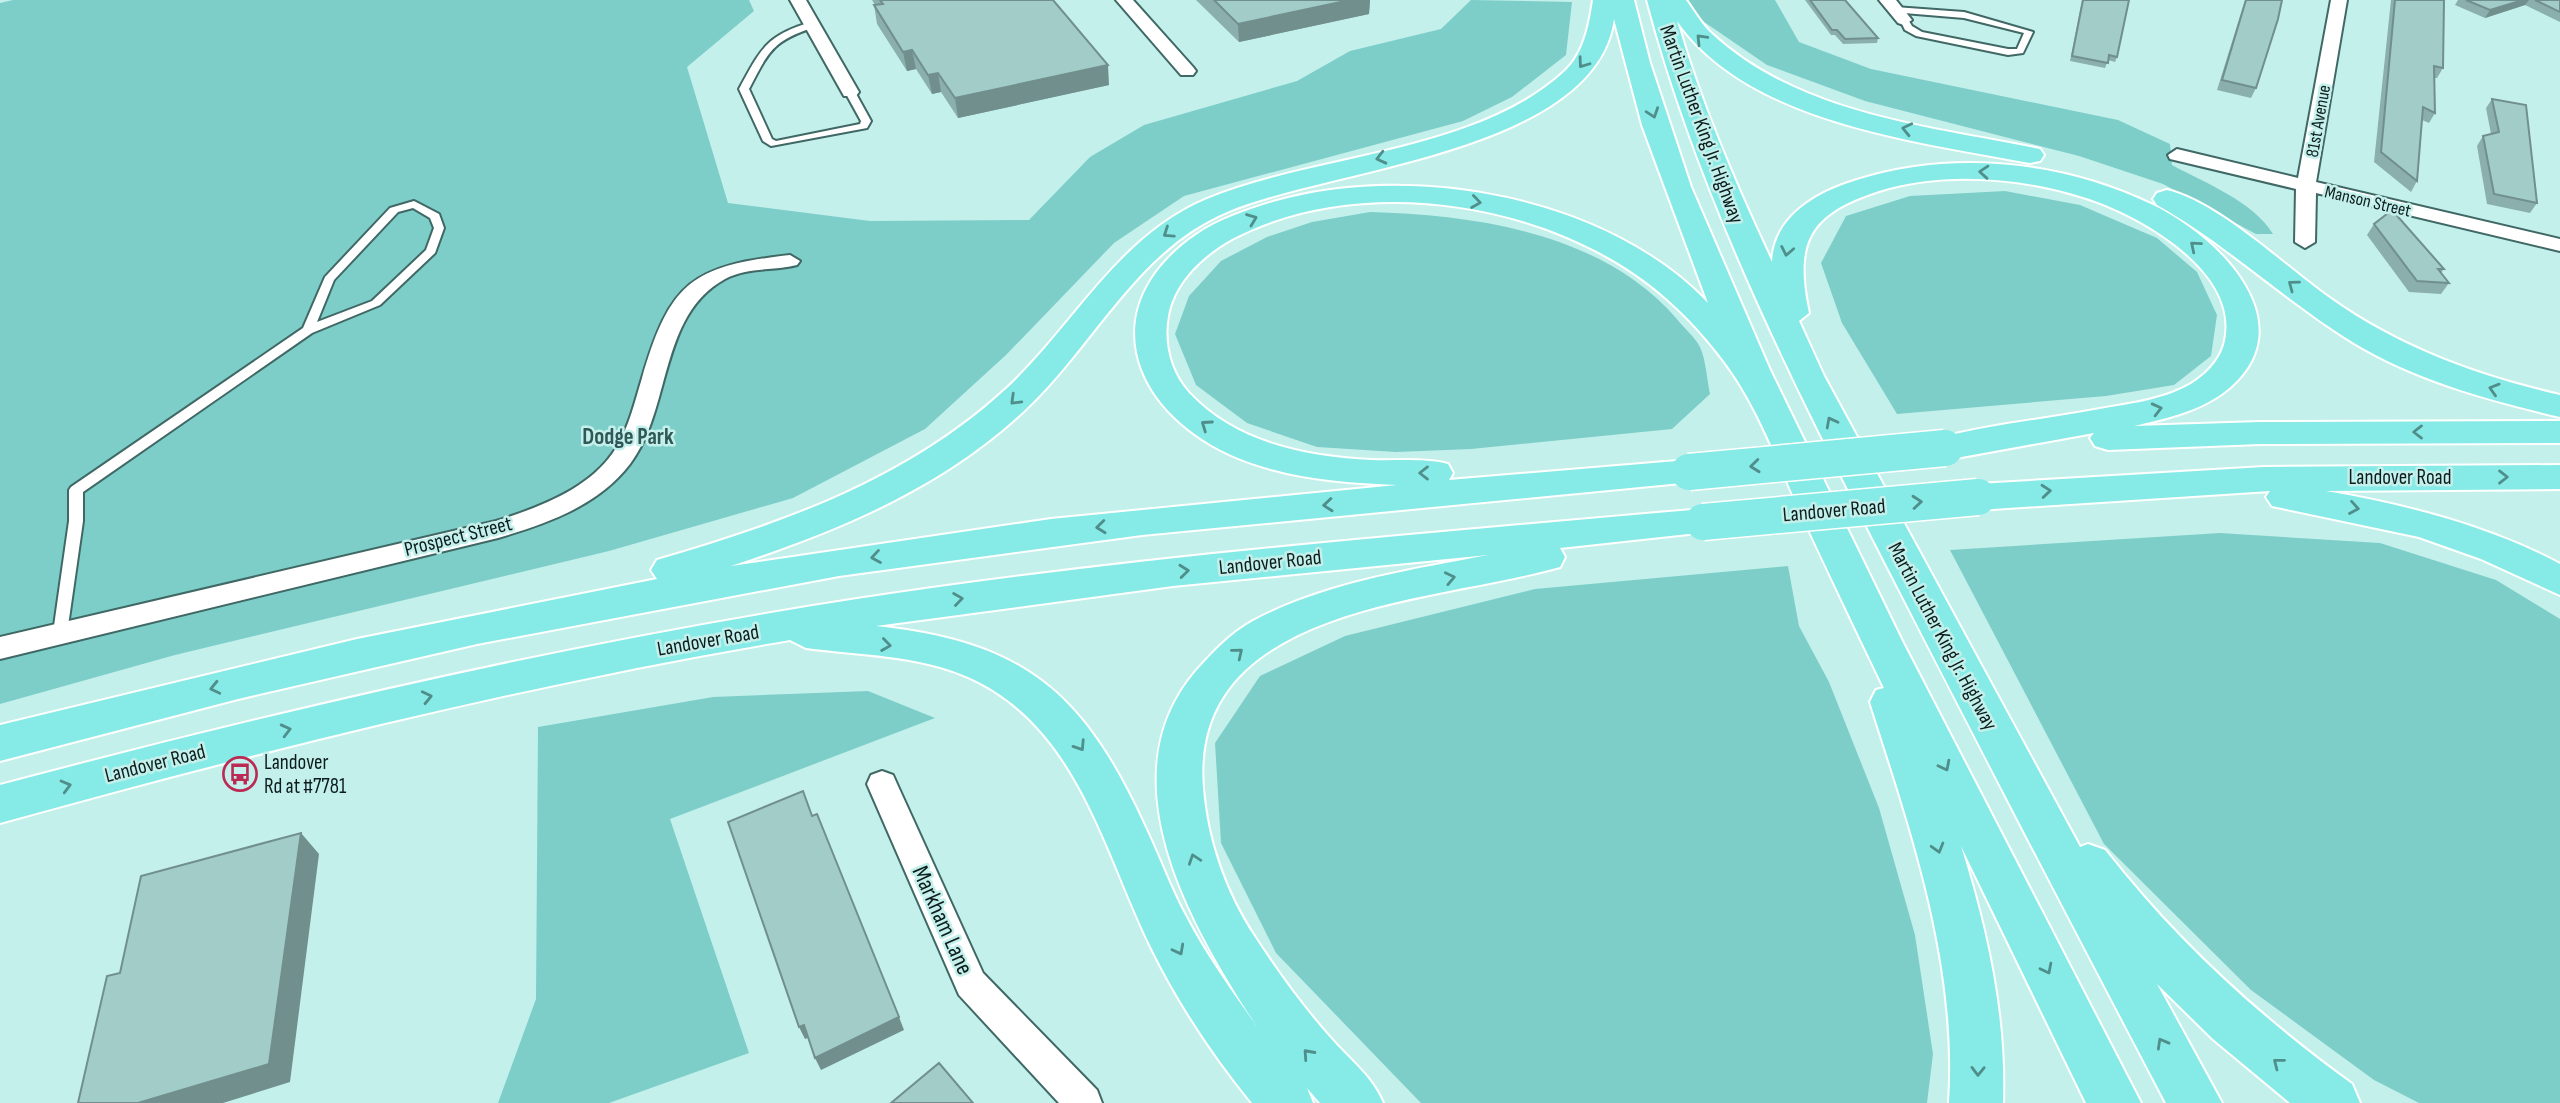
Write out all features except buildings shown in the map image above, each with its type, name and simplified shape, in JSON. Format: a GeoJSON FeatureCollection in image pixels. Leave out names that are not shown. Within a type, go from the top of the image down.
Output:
{"type":"FeatureCollection","features":[{"type":"Feature","properties":{"kind":"main road"},"geometry":{"type":"LineString","coordinates":[[461,632],[757,544],[842,511],[915,474],[975,435],[1020,395],[1133,262],[1161,237],[1196,215],[1236,197],[1439,144],[1489,127],[1529,108],[1562,86],[1584,64],[1598,40],[1605,0]]}},
{"type":"Feature","properties":{"kind":"main road","name":"Martin Luther King Jr. Highway"},"geometry":{"type":"LineString","coordinates":[[1622,0],[1651,107],[1681,192],[1765,396],[1849,573],[2114,1103]]}},
{"type":"Feature","properties":{"kind":"main road","name":"Martin Luther King Jr. Highway"},"geometry":{"type":"LineString","coordinates":[[1659,0],[1679,72],[1719,179],[1807,376],[1999,743],[2195,1103]]}},
{"type":"Feature","properties":{"kind":"main road"},"geometry":{"type":"LineString","coordinates":[[1674,0],[1686,22],[1708,46],[1772,85],[1864,119],[2060,162],[2144,189],[2204,219],[2343,323],[2385,346],[2461,379],[2560,406]]}},
{"type":"Feature","properties":{"kind":"main road"},"geometry":{"type":"LineString","coordinates":[[1807,376],[1786,274],[1787,246],[1793,233],[1816,210],[1843,194],[1902,176],[1949,171],[2008,174],[2065,184],[2109,197],[2152,217],[2187,239],[2213,263],[2234,291],[2243,319],[2241,345],[2230,369],[2203,391],[2146,412],[1945,448]]}},
{"type":"Feature","properties":{"kind":"main road"},"geometry":{"type":"LineString","coordinates":[[1689,472],[1382,473],[1328,469],[1273,459],[1215,432],[1170,393],[1154,363],[1149,334],[1150,318],[1161,288],[1182,262],[1210,240],[1246,221],[1286,207],[1354,196],[1464,200],[1513,209],[1563,224],[1643,266],[1698,311],[1765,396]]}},
{"type":"Feature","properties":{"kind":"main road"},"geometry":{"type":"LineString","coordinates":[[0,743],[180,697],[461,632],[706,585],[973,543],[1201,516],[1945,448],[2180,435],[2560,432]]}},
{"type":"Feature","properties":{"kind":"main road","name":"Landover Road"},"geometry":{"type":"LineString","coordinates":[[0,804],[360,712],[549,670],[770,628],[1091,580],[1978,496],[2190,482],[2338,477],[2560,477]]}},
{"type":"Feature","properties":{"kind":"main road"},"geometry":{"type":"LineString","coordinates":[[2190,482],[2402,518],[2486,546],[2560,581]]}},
{"type":"Feature","properties":{"kind":"main road"},"geometry":{"type":"LineString","coordinates":[[1356,1103],[1304,1050],[1273,1010],[1247,970],[1205,890],[1183,822],[1178,794],[1181,740],[1202,691],[1238,651],[1288,622],[1320,610],[1703,522]]}},
{"type":"Feature","properties":{"kind":"main road"},"geometry":{"type":"LineString","coordinates":[[1849,573],[1949,888],[1976,1021],[1979,1052],[1976,1103]]}},
{"type":"Feature","properties":{"kind":"main road"},"geometry":{"type":"LineString","coordinates":[[770,628],[953,656],[1001,673],[1046,705],[1070,732],[1090,762],[1189,969],[1246,1053],[1286,1103]]}},
{"type":"Feature","properties":{"kind":"main road"},"geometry":{"type":"LineString","coordinates":[[1999,743],[2149,943],[2236,1028],[2333,1103]]}},
{"type":"Feature","properties":{"kind":"street"},"geometry":{"type":"LineString","coordinates":[[798,0],[850,92]]}},
{"type":"Feature","properties":{"kind":"street"},"geometry":{"type":"LineString","coordinates":[[1125,0],[1187,71]]}},
{"type":"Feature","properties":{"kind":"street","name":"81st Avenue"},"geometry":{"type":"LineString","coordinates":[[2305,242],[2306,186],[2339,0]]}},
{"type":"Feature","properties":{"kind":"street","name":"Manson Street"},"geometry":{"type":"LineString","coordinates":[[2177,155],[2560,245]]}},
{"type":"Feature","properties":{"kind":"street","name":"Prospect Street"},"geometry":{"type":"LineString","coordinates":[[0,648],[482,531],[564,504],[617,464],[628,448],[650,397],[666,338],[687,298],[718,275],[735,268],[790,261]]}},
{"type":"Feature","properties":{"kind":"street","name":"Markham Lane"},"geometry":{"type":"LineString","coordinates":[[882,784],[971,984],[1084,1103]]}},
{"type":"Feature","properties":{"kind":"lane"},"geometry":{"type":"LineString","coordinates":[[1896,10],[1964,15],[2029,32],[2020,51],[2008,52],[1919,34],[1908,28],[1896,10]]}},
{"type":"Feature","properties":{"kind":"lane"},"geometry":{"type":"LineString","coordinates":[[812,25],[781,34],[773,40],[744,89],[768,141],[775,144],[864,126],[866,121],[850,92]]}},
{"type":"Feature","properties":{"kind":"lane"},"geometry":{"type":"LineString","coordinates":[[60,633],[76,521],[76,490],[308,330],[376,303],[431,251],[439,228],[435,216],[414,204],[394,210],[329,279],[308,330]]}},
{"type":"Feature","properties":{"kind":"shaded area"},"geometry":{"type":"Polygon","coordinates":[[[13,0],[749,0],[754,11],[687,67],[728,203],[870,221],[1029,220],[1090,157],[1144,125],[1297,81],[1350,51],[1441,29],[1471,0],[1572,2],[1566,55],[1512,97],[1463,121],[1184,196],[1114,243],[1006,355],[925,429],[793,498],[609,551],[175,655],[0,704],[0,3],[13,0]]]}},
{"type":"Feature","properties":{"kind":"shaded area"},"geometry":{"type":"Polygon","coordinates":[[[1686,0],[1775,0],[1799,42],[1871,69],[2118,120],[2170,144],[2172,165],[2241,202],[2264,222],[2273,234],[2256,234],[2163,184],[2079,156],[1865,101],[1767,65],[1691,13],[1686,0]]]}},
{"type":"Feature","properties":{"kind":"shaded area"},"geometry":{"type":"Polygon","coordinates":[[[2005,191],[2080,205],[2157,238],[2197,272],[2217,315],[2211,356],[2174,385],[2106,396],[1897,414],[1842,323],[1821,263],[1846,216],[1910,196],[2005,191]]]}},
{"type":"Feature","properties":{"kind":"shaded area"},"geometry":{"type":"Polygon","coordinates":[[[1370,212],[1494,224],[1575,248],[1612,266],[1646,289],[1695,340],[1704,358],[1710,394],[1672,429],[1471,449],[1396,452],[1317,447],[1247,423],[1196,385],[1175,334],[1189,296],[1221,261],[1267,237],[1312,222],[1370,212]]]}},
{"type":"Feature","properties":{"kind":"shaded area"},"geometry":{"type":"Polygon","coordinates":[[[2220,533],[2380,543],[2496,580],[2560,619],[2560,1103],[2419,1103],[2374,1080],[2251,990],[2104,844],[1950,550],[2220,533]]]}},
{"type":"Feature","properties":{"kind":"shaded area"},"geometry":{"type":"Polygon","coordinates":[[[1788,566],[1799,626],[1829,682],[1879,808],[1915,935],[1933,1054],[1927,1103],[1421,1103],[1276,953],[1221,843],[1215,743],[1260,676],[1345,636],[1535,589],[1788,566]]]}},
{"type":"Feature","properties":{"kind":"shaded area"},"geometry":{"type":"Polygon","coordinates":[[[868,691],[935,718],[670,819],[749,1053],[609,1103],[498,1103],[536,999],[538,727],[713,697],[868,691]]]}},
{"type":"Feature","properties":{"kind":"place","name":"Landover Rd at #7781"},"geometry":{"type":"Point","coordinates":[240,774]}},
{"type":"Feature","properties":{"kind":"district","name":"Dodge Park"},"geometry":{"type":"Point","coordinates":[628,436]}}]}
